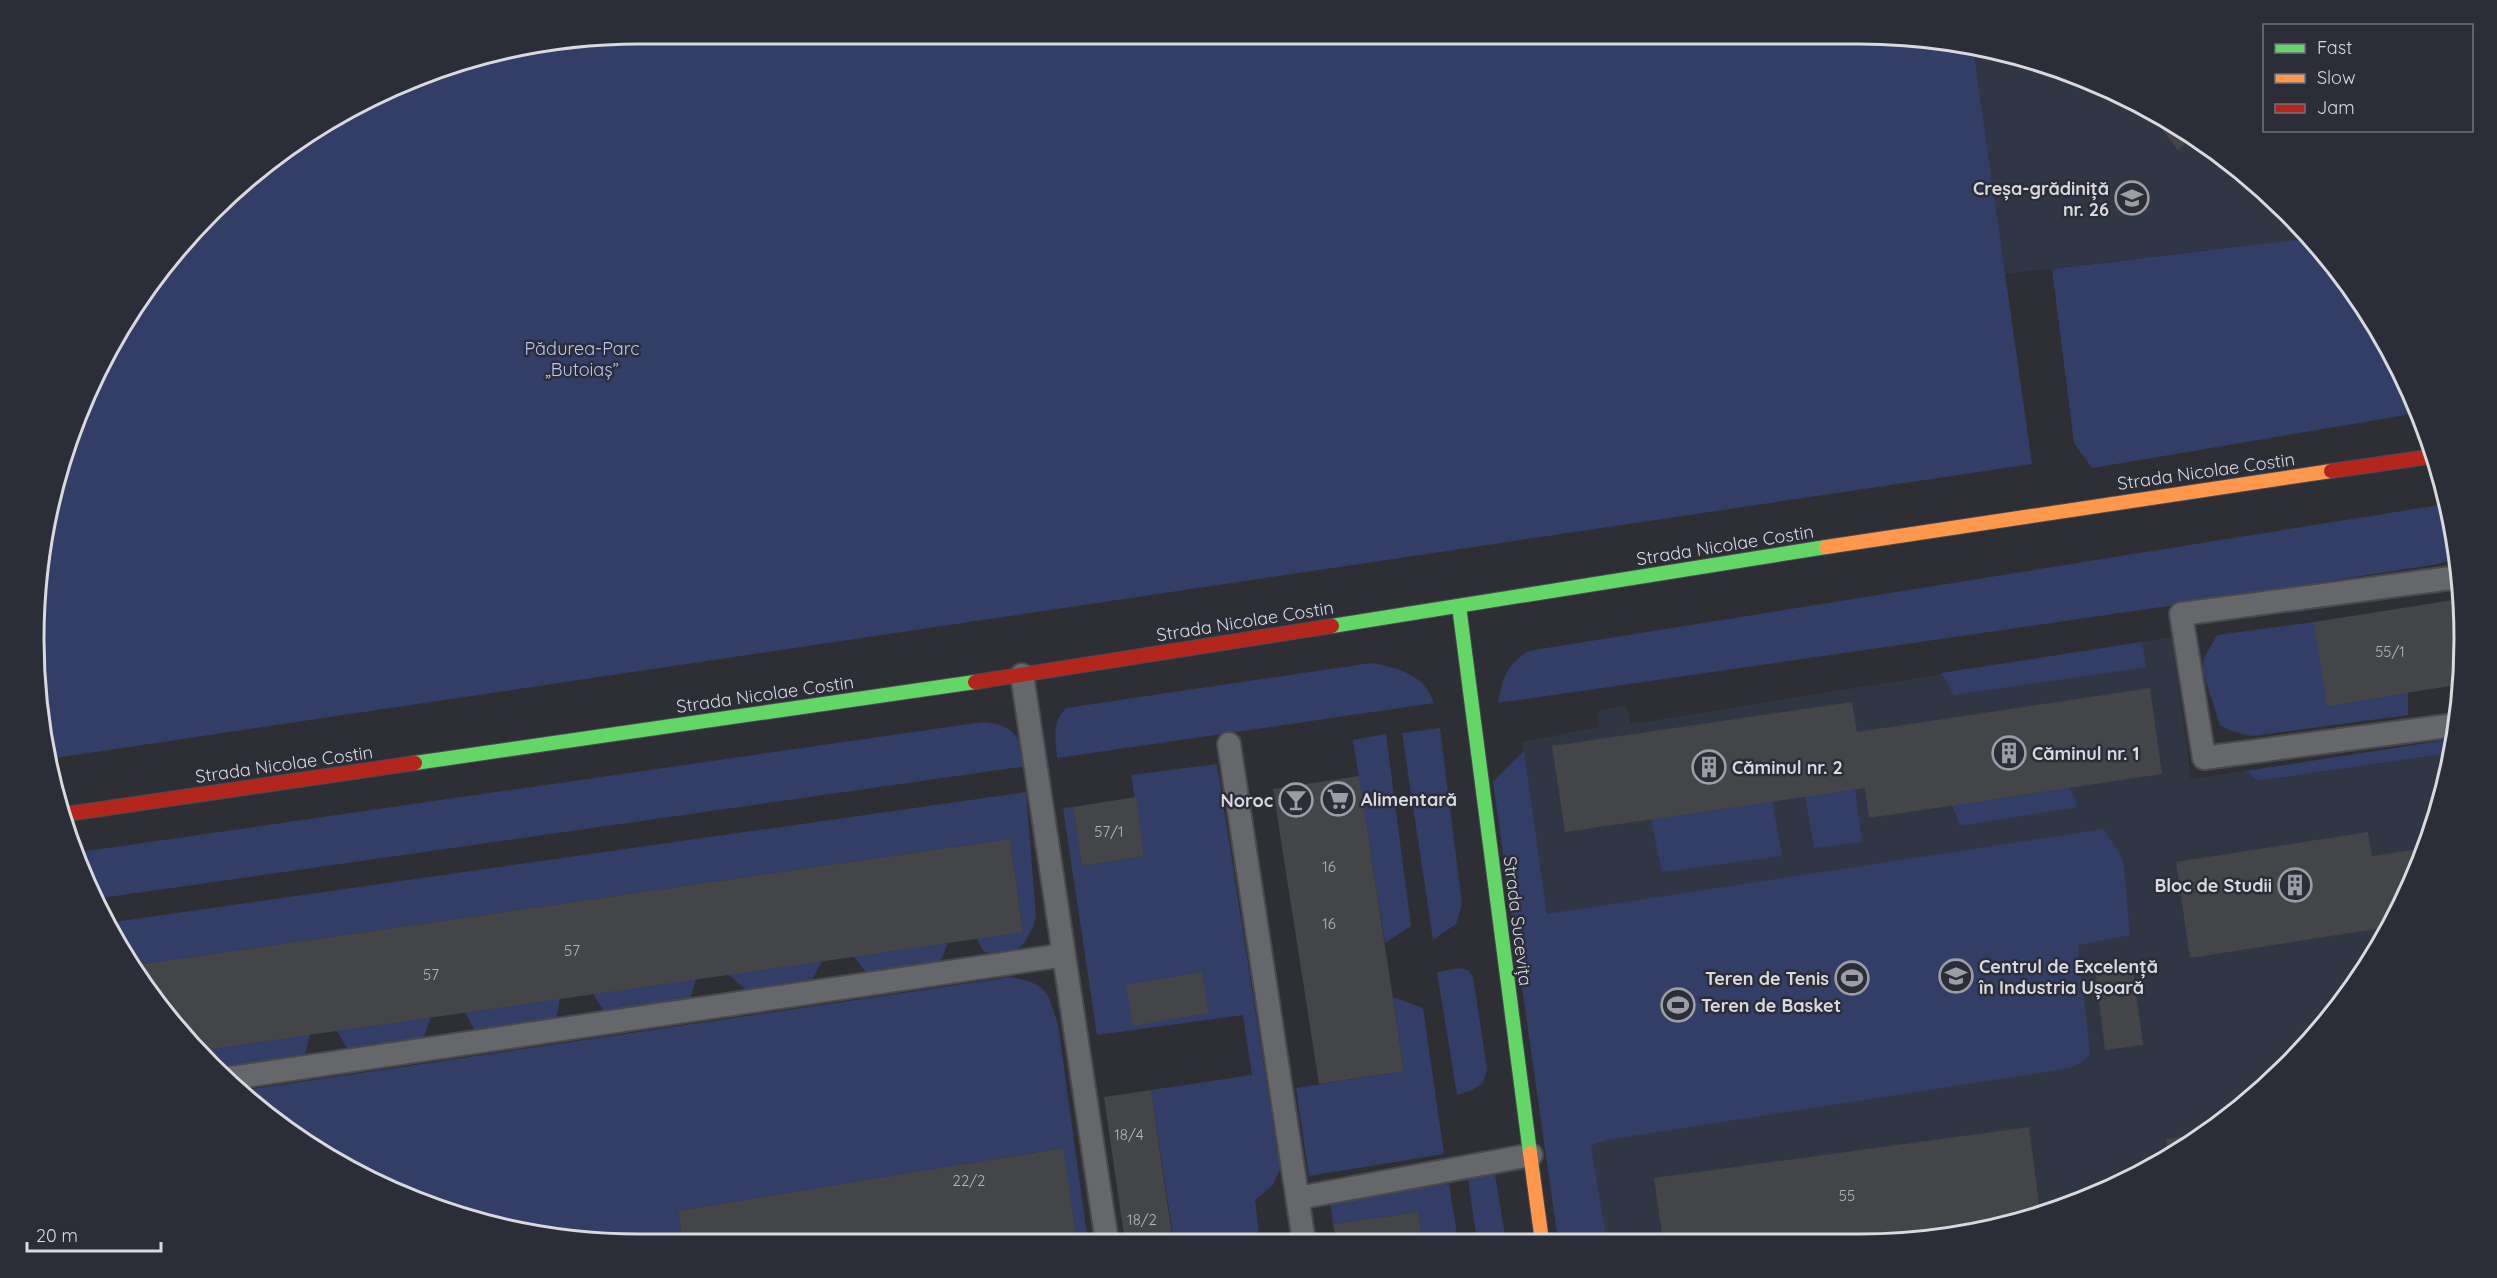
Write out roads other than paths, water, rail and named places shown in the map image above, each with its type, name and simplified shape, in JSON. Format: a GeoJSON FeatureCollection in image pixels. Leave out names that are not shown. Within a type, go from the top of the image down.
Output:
{"type":"FeatureCollection","features":[{"type":"Feature","properties":{"kind":"main road","name":"Strada Nicolae Costin"},"geometry":{"type":"LineString","coordinates":[[70,814],[1022,675],[2062,510],[2425,457]]}},
{"type":"Feature","properties":{"kind":"main road","name":"Strada Sucevița"},"geometry":{"type":"LineString","coordinates":[[1459,606],[1541,1234]]}},
{"type":"Feature","properties":{"kind":"lane"},"geometry":{"type":"LineString","coordinates":[[2447,726],[2204,758],[2181,614],[2450,578]]}},
{"type":"Feature","properties":{"kind":"lane"},"geometry":{"type":"LineString","coordinates":[[1022,675],[1106,1234]]}},
{"type":"Feature","properties":{"kind":"lane"},"geometry":{"type":"LineString","coordinates":[[1229,744],[1303,1234]]}},
{"type":"Feature","properties":{"kind":"lane"},"geometry":{"type":"LineString","coordinates":[[236,1077],[1064,956]]}},
{"type":"Feature","properties":{"kind":"lane"},"geometry":{"type":"LineString","coordinates":[[1298,1198],[1531,1155]]}},
{"type":"Feature","properties":{"kind":"place","name":"Creșa-grădiniță nr. 26"},"geometry":{"type":"Point","coordinates":[2132,198]}},
{"type":"Feature","properties":{"kind":"place","name":"Căminul nr. 1"},"geometry":{"type":"Point","coordinates":[2009,753]}},
{"type":"Feature","properties":{"kind":"place","name":"Căminul nr. 2"},"geometry":{"type":"Point","coordinates":[1709,767]}},
{"type":"Feature","properties":{"kind":"place","name":"Alimentară"},"geometry":{"type":"Point","coordinates":[1338,799]}},
{"type":"Feature","properties":{"kind":"place","name":"Noroc"},"geometry":{"type":"Point","coordinates":[1296,800]}},
{"type":"Feature","properties":{"kind":"place","name":"Bloc de Studii"},"geometry":{"type":"Point","coordinates":[2295,885]}},
{"type":"Feature","properties":{"kind":"place","name":"Centrul de Excelență în Industria Ușoară"},"geometry":{"type":"Point","coordinates":[1956,976]}},
{"type":"Feature","properties":{"kind":"place","name":"Teren de Tenis"},"geometry":{"type":"Point","coordinates":[1852,978]}},
{"type":"Feature","properties":{"kind":"place","name":"Teren de Basket"},"geometry":{"type":"Point","coordinates":[1678,1005]}},
{"type":"Feature","properties":{"kind":"park label","name":"Pădurea-Parc „Butoiaș”"},"geometry":{"type":"Point","coordinates":[582,358]}}]}
